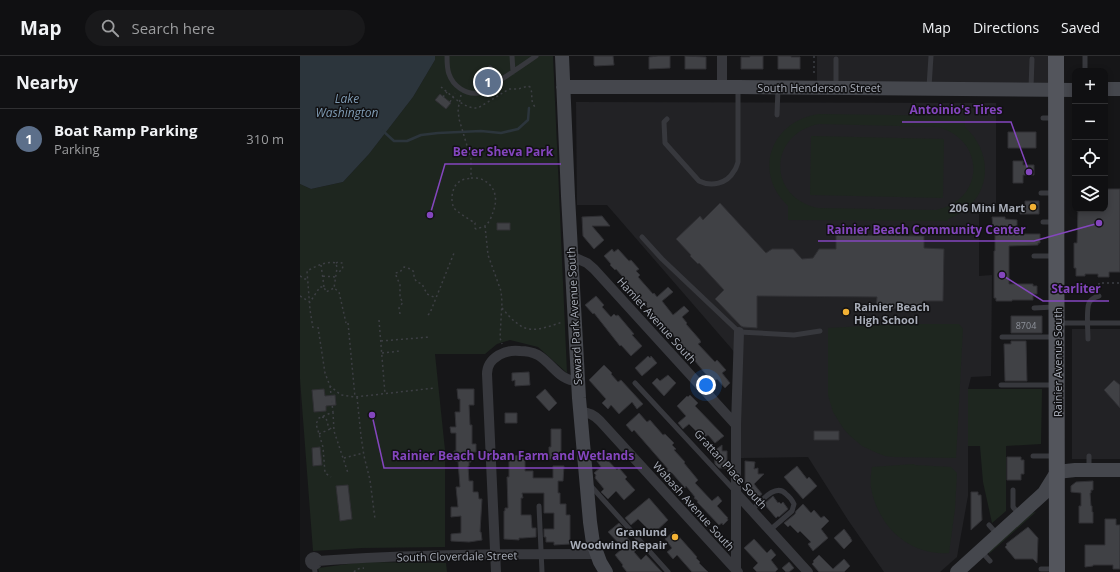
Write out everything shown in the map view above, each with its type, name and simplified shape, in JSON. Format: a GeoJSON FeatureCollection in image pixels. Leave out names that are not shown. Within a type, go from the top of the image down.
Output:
{"type":"FeatureCollection","features":[{"type":"Feature","properties":{"kind":"main road","name":"Rainier Avenue South"},"geometry":{"type":"LineString","coordinates":[[1056,56],[1056,90],[1050,118],[1049,193],[1050,222],[1057,256],[1057,571]]}},
{"type":"Feature","properties":{"kind":"street","name":"Seward Park Avenue South"},"geometry":{"type":"LineString","coordinates":[[562,56],[571,197],[571,256],[580,412],[592,536],[602,571]]}},
{"type":"Feature","properties":{"kind":"street"},"geometry":{"type":"LineString","coordinates":[[722,56],[722,87]]}},
{"type":"Feature","properties":{"kind":"street","name":"South Henderson Street"},"geometry":{"type":"LineString","coordinates":[[563,87],[738,86],[1072,90]]}},
{"type":"Feature","properties":{"kind":"street"},"geometry":{"type":"LineString","coordinates":[[1108,89],[1120,89]]}},
{"type":"Feature","properties":{"kind":"street","name":"Hamlet Avenue South"},"geometry":{"type":"LineString","coordinates":[[571,256],[594,268],[736,425]]}},
{"type":"Feature","properties":{"kind":"street"},"geometry":{"type":"LineString","coordinates":[[737,571],[736,425],[739,332]]}},
{"type":"Feature","properties":{"kind":"street"},"geometry":{"type":"LineString","coordinates":[[496,572],[487,374],[489,363],[495,357],[508,351],[531,352],[538,355],[565,378],[571,381],[578,381]]}},
{"type":"Feature","properties":{"kind":"street","name":"Wabash Avenue South"},"geometry":{"type":"LineString","coordinates":[[580,412],[588,412],[600,421],[737,571]]}},
{"type":"Feature","properties":{"kind":"street"},"geometry":{"type":"LineString","coordinates":[[957,572],[980,550],[993,530],[1020,515],[1044,493],[1057,472],[1120,470]]}},
{"type":"Feature","properties":{"kind":"street","name":"Grattan Place South"},"geometry":{"type":"LineString","coordinates":[[736,493],[808,572]]}},
{"type":"Feature","properties":{"kind":"street","name":"South Cloverdale Street"},"geometry":{"type":"LineString","coordinates":[[312,564],[361,558],[436,555],[597,554]]}},
{"type":"Feature","properties":{"kind":"lane"},"geometry":{"type":"LineString","coordinates":[[447,56],[447,67],[452,81],[467,92],[478,93],[490,87],[536,56]]}},
{"type":"Feature","properties":{"kind":"lane"},"geometry":{"type":"LineString","coordinates":[[512,56],[513,72]]}},
{"type":"Feature","properties":{"kind":"lane"},"geometry":{"type":"LineString","coordinates":[[929,88],[931,56]]}},
{"type":"Feature","properties":{"kind":"lane"},"geometry":{"type":"LineString","coordinates":[[836,59],[836,87]]}},
{"type":"Feature","properties":{"kind":"lane"},"geometry":{"type":"LineString","coordinates":[[1031,90],[1032,59]]}},
{"type":"Feature","properties":{"kind":"lane"},"geometry":{"type":"LineString","coordinates":[[490,68],[490,87]]}},
{"type":"Feature","properties":{"kind":"lane"},"geometry":{"type":"LineString","coordinates":[[667,119],[664,122],[665,143],[699,181],[712,185],[721,182],[734,172],[738,162],[738,86]]}},
{"type":"Feature","properties":{"kind":"lane"},"geometry":{"type":"LineString","coordinates":[[777,115],[778,87]]}},
{"type":"Feature","properties":{"kind":"lane"},"geometry":{"type":"LineString","coordinates":[[642,237],[662,259],[739,332],[794,335],[820,331]]}},
{"type":"Feature","properties":{"kind":"lane"},"geometry":{"type":"LineString","coordinates":[[1034,256],[1057,256]]}},
{"type":"Feature","properties":{"kind":"lane"},"geometry":{"type":"LineString","coordinates":[[1088,339],[1089,302],[1099,293]]}},
{"type":"Feature","properties":{"kind":"lane"},"geometry":{"type":"LineString","coordinates":[[1034,308],[1057,307]]}},
{"type":"Feature","properties":{"kind":"lane"},"geometry":{"type":"LineString","coordinates":[[1002,337],[1057,330],[1088,323],[1120,323]]}},
{"type":"Feature","properties":{"kind":"lane","name":"Grattan Place South"},"geometry":{"type":"LineString","coordinates":[[635,382],[736,493]]}},
{"type":"Feature","properties":{"kind":"lane"},"geometry":{"type":"LineString","coordinates":[[1001,385],[1057,385]]}},
{"type":"Feature","properties":{"kind":"lane"},"geometry":{"type":"LineString","coordinates":[[1033,456],[1057,456]]}},
{"type":"Feature","properties":{"kind":"lane"},"geometry":{"type":"LineString","coordinates":[[1089,456],[1089,470]]}},
{"type":"Feature","properties":{"kind":"lane"},"geometry":{"type":"LineString","coordinates":[[586,482],[668,572]]}},
{"type":"Feature","properties":{"kind":"lane"},"geometry":{"type":"LineString","coordinates":[[752,510],[776,490],[784,492],[791,498],[794,504],[792,510],[770,530]]}},
{"type":"Feature","properties":{"kind":"lane"},"geometry":{"type":"LineString","coordinates":[[1012,490],[1013,507],[1020,515]]}},
{"type":"Feature","properties":{"kind":"lane"},"geometry":{"type":"LineString","coordinates":[[539,506],[542,572]]}},
{"type":"Feature","properties":{"kind":"lane"},"geometry":{"type":"LineString","coordinates":[[980,550],[990,561]]}},
{"type":"Feature","properties":{"kind":"lane"},"geometry":{"type":"LineString","coordinates":[[1041,569],[1057,571]]}},
{"type":"Feature","properties":{"kind":"path"},"geometry":{"type":"LineString","coordinates":[[814,56],[814,79]]}},
{"type":"Feature","properties":{"kind":"path"},"geometry":{"type":"LineString","coordinates":[[441,87],[459,102],[471,108],[478,108],[509,89],[518,89],[528,86],[532,92],[531,101],[535,107]]}},
{"type":"Feature","properties":{"kind":"path"},"geometry":{"type":"LineString","coordinates":[[450,102],[461,89]]}},
{"type":"Feature","properties":{"kind":"path"},"geometry":{"type":"LineString","coordinates":[[461,89],[458,109],[459,119],[472,159],[471,178]]}},
{"type":"Feature","properties":{"kind":"path"},"geometry":{"type":"LineString","coordinates":[[443,97],[447,92]]}},
{"type":"Feature","properties":{"kind":"path"},"geometry":{"type":"LineString","coordinates":[[485,226],[476,229],[475,223],[454,208],[452,197],[455,186],[459,182],[471,178],[482,179],[489,183],[496,196],[496,203],[492,215],[485,226],[488,255],[501,291],[502,308],[500,338],[508,351]]}},
{"type":"Feature","properties":{"kind":"path"},"geometry":{"type":"LineString","coordinates":[[428,315],[454,253]]}},
{"type":"Feature","properties":{"kind":"path"},"geometry":{"type":"LineString","coordinates":[[313,328],[307,271],[331,262],[342,263],[342,270],[337,273]]}},
{"type":"Feature","properties":{"kind":"path"},"geometry":{"type":"LineString","coordinates":[[334,288],[337,273],[336,263]]}},
{"type":"Feature","properties":{"kind":"path"},"geometry":{"type":"LineString","coordinates":[[321,265],[320,267],[326,292],[334,288]]}},
{"type":"Feature","properties":{"kind":"path"},"geometry":{"type":"LineString","coordinates":[[400,314],[399,308],[403,302],[400,298],[400,285],[395,273],[400,272],[404,267],[411,269],[414,272],[414,278],[417,282],[422,284],[427,294],[436,298]]}},
{"type":"Feature","properties":{"kind":"path"},"geometry":{"type":"LineString","coordinates":[[300,276],[308,279]]}},
{"type":"Feature","properties":{"kind":"path"},"geometry":{"type":"LineString","coordinates":[[323,276],[336,277]]}},
{"type":"Feature","properties":{"kind":"path"},"geometry":{"type":"LineString","coordinates":[[1099,293],[1099,283],[1120,283]]}},
{"type":"Feature","properties":{"kind":"path"},"geometry":{"type":"LineString","coordinates":[[310,302],[320,287],[324,287]]}},
{"type":"Feature","properties":{"kind":"path"},"geometry":{"type":"LineString","coordinates":[[334,288],[339,292],[347,323],[363,453],[370,480],[375,519]]}},
{"type":"Feature","properties":{"kind":"path"},"geometry":{"type":"LineString","coordinates":[[300,296],[310,302]]}},
{"type":"Feature","properties":{"kind":"path"},"geometry":{"type":"LineString","coordinates":[[502,308],[517,324],[525,328],[540,329],[574,318]]}},
{"type":"Feature","properties":{"kind":"path"},"geometry":{"type":"LineString","coordinates":[[379,320],[385,394]]}},
{"type":"Feature","properties":{"kind":"path"},"geometry":{"type":"LineString","coordinates":[[318,327],[324,373],[330,386],[334,427],[348,473]]}},
{"type":"Feature","properties":{"kind":"path"},"geometry":{"type":"LineString","coordinates":[[381,341],[430,337]]}},
{"type":"Feature","properties":{"kind":"path"},"geometry":{"type":"LineString","coordinates":[[382,353],[400,351]]}},
{"type":"Feature","properties":{"kind":"path"},"geometry":{"type":"LineString","coordinates":[[330,386],[341,395],[356,397],[435,388]]}},
{"type":"Feature","properties":{"kind":"path"},"geometry":{"type":"LineString","coordinates":[[331,477],[325,473],[323,446],[316,424],[319,418],[333,412]]}},
{"type":"Feature","properties":{"kind":"path"},"geometry":{"type":"LineString","coordinates":[[321,417],[326,418],[331,429]]}},
{"type":"Feature","properties":{"kind":"path"},"geometry":{"type":"LineString","coordinates":[[319,434],[334,427]]}},
{"type":"Feature","properties":{"kind":"path"},"geometry":{"type":"LineString","coordinates":[[343,458],[363,453]]}},
{"type":"Feature","properties":{"kind":"shaded area"},"geometry":{"type":"Polygon","coordinates":[[[435,56],[553,56],[567,373],[538,347],[510,340],[497,344],[485,354],[435,354],[445,450],[445,547],[362,548],[313,551],[300,379],[300,184],[311,189],[343,182],[369,154],[413,97],[435,60],[435,56]]]}},
{"type":"Feature","properties":{"kind":"shaded area"},"geometry":{"type":"Polygon","coordinates":[[[817,56],[1052,56],[1052,87],[817,85],[817,56]]]}},
{"type":"Feature","properties":{"kind":"shaded area","name":"Rainier Beach High School"},"geometry":{"type":"Polygon","coordinates":[[[576,102],[996,103],[996,213],[979,214],[979,276],[992,275],[991,376],[971,377],[968,389],[968,496],[957,557],[940,572],[884,572],[848,520],[808,457],[741,458],[739,359],[607,205],[577,205],[576,102]]]}},
{"type":"Feature","properties":{"kind":"shaded area"},"geometry":{"type":"Polygon","coordinates":[[[819,114],[965,116],[965,127],[975,139],[982,152],[985,165],[984,178],[980,191],[973,202],[962,212],[948,219],[948,221],[788,220],[788,206],[777,193],[771,178],[769,164],[772,150],[779,137],[789,127],[802,119],[819,114]],[[819,124],[802,130],[790,140],[783,152],[780,166],[782,179],[789,192],[801,202],[818,208],[936,210],[952,204],[964,195],[971,183],[973,170],[971,156],[965,144],[954,134],[938,127],[819,124]]]}},
{"type":"Feature","properties":{"kind":"shaded area"},"geometry":{"type":"Polygon","coordinates":[[[811,136],[944,139],[943,198],[810,195],[811,136]]]}},
{"type":"Feature","properties":{"kind":"shaded area"},"geometry":{"type":"Polygon","coordinates":[[[899,324],[959,324],[963,329],[956,458],[885,456],[862,446],[849,435],[833,412],[828,395],[828,328],[899,324]]]}},
{"type":"Feature","properties":{"kind":"shaded area"},"geometry":{"type":"Polygon","coordinates":[[[1072,329],[1120,329],[1120,459],[1072,459],[1072,329]]]}},
{"type":"Feature","properties":{"kind":"shaded area"},"geometry":{"type":"Polygon","coordinates":[[[968,389],[1042,389],[1041,444],[1006,446],[1006,511],[992,523],[983,482],[980,446],[968,446],[968,389]]]}},
{"type":"Feature","properties":{"kind":"shaded area"},"geometry":{"type":"Polygon","coordinates":[[[914,464],[951,467],[957,473],[955,509],[949,553],[934,553],[909,544],[888,526],[875,502],[871,486],[872,467],[914,464]]]}},
{"type":"Feature","properties":{"kind":"shaded area"},"geometry":{"type":"Polygon","coordinates":[[[1036,512],[989,554],[989,551],[1032,513],[1036,512]]]}},
{"type":"Feature","properties":{"kind":"shaded area"},"geometry":{"type":"Polygon","coordinates":[[[363,562],[446,563],[447,572],[319,572],[318,568],[363,562]]]}},
{"type":"Feature","properties":{"kind":"water","name":"Lake Washington"},"geometry":{"type":"Polygon","coordinates":[[[300,56],[435,56],[435,60],[413,97],[369,154],[343,182],[311,189],[300,184],[300,56]]]}},
{"type":"Feature","properties":{"kind":"building"},"geometry":{"type":"Polygon","coordinates":[[[594,56],[613,56],[614,65],[595,66],[594,56]]]}},
{"type":"Feature","properties":{"kind":"building"},"geometry":{"type":"Polygon","coordinates":[[[670,56],[670,68],[649,69],[649,57],[670,56]]]}},
{"type":"Feature","properties":{"kind":"building"},"geometry":{"type":"Polygon","coordinates":[[[685,56],[706,57],[706,69],[685,69],[685,56]]]}},
{"type":"Feature","properties":{"kind":"building"},"geometry":{"type":"Polygon","coordinates":[[[763,56],[763,69],[741,69],[741,57],[763,56]]]}},
{"type":"Feature","properties":{"kind":"building"},"geometry":{"type":"Polygon","coordinates":[[[778,56],[800,57],[800,69],[778,69],[778,56]]]}},
{"type":"Feature","properties":{"kind":"building"},"geometry":{"type":"Polygon","coordinates":[[[440,94],[451,103],[446,109],[435,100],[440,94]]]}},
{"type":"Feature","properties":{"kind":"building"},"geometry":{"type":"Polygon","coordinates":[[[1008,132],[1036,132],[1036,148],[1008,148],[1008,132]]]}},
{"type":"Feature","properties":{"kind":"building"},"geometry":{"type":"Polygon","coordinates":[[[1013,161],[1023,161],[1023,165],[1034,165],[1034,175],[1023,175],[1023,183],[1013,183],[1013,161]]]}},
{"type":"Feature","properties":{"kind":"building"},"geometry":{"type":"Polygon","coordinates":[[[1108,189],[1120,189],[1120,272],[1109,272],[1109,277],[1098,277],[1098,274],[1076,276],[1076,268],[1074,268],[1074,243],[1077,243],[1078,212],[1108,212],[1108,189]]]}},
{"type":"Feature","properties":{"kind":"building"},"geometry":{"type":"Polygon","coordinates":[[[1025,201],[1039,201],[1039,214],[1020,214],[1020,205],[1025,205],[1025,201]]]}},
{"type":"Feature","properties":{"kind":"building"},"geometry":{"type":"Polygon","coordinates":[[[720,203],[766,253],[772,249],[793,249],[802,259],[813,258],[819,249],[836,249],[836,235],[924,236],[924,248],[944,249],[943,301],[923,301],[923,309],[876,308],[877,297],[757,296],[757,328],[743,327],[715,299],[724,290],[699,263],[698,264],[690,256],[691,255],[676,239],[700,216],[703,220],[720,203]]]}},
{"type":"Feature","properties":{"kind":"building"},"geometry":{"type":"Polygon","coordinates":[[[602,216],[610,226],[592,226],[604,240],[594,249],[583,236],[582,217],[602,216]]]}},
{"type":"Feature","properties":{"kind":"building"},"geometry":{"type":"Polygon","coordinates":[[[992,217],[1005,217],[1005,219],[1017,220],[1017,234],[1040,234],[1040,243],[1038,243],[1038,245],[1009,246],[1009,284],[1033,284],[1033,286],[1037,286],[1037,294],[1033,294],[1033,300],[996,301],[996,298],[994,298],[995,227],[993,227],[992,217]]]}},
{"type":"Feature","properties":{"kind":"building"},"geometry":{"type":"Polygon","coordinates":[[[497,223],[510,223],[510,230],[497,230],[497,223]]]}},
{"type":"Feature","properties":{"kind":"building"},"geometry":{"type":"Polygon","coordinates":[[[612,249],[614,252],[618,249],[629,261],[631,260],[639,269],[636,271],[640,275],[638,277],[657,297],[668,287],[673,292],[662,301],[673,315],[684,306],[689,311],[682,317],[700,340],[701,342],[698,344],[715,362],[717,360],[726,370],[722,373],[730,383],[725,388],[717,379],[713,382],[709,378],[680,343],[646,307],[616,269],[615,270],[610,265],[611,264],[604,256],[612,249]]]}},
{"type":"Feature","properties":{"kind":"building"},"geometry":{"type":"Polygon","coordinates":[[[596,296],[604,305],[602,307],[611,317],[614,314],[616,316],[618,315],[642,346],[631,356],[621,345],[620,346],[594,313],[593,314],[585,305],[596,296]]]}},
{"type":"Feature","properties":{"kind":"building"},"geometry":{"type":"Polygon","coordinates":[[[1011,316],[1042,316],[1042,333],[1011,333],[1011,316]]]}},
{"type":"Feature","properties":{"kind":"building"},"geometry":{"type":"Polygon","coordinates":[[[1011,341],[1026,341],[1027,381],[1005,381],[1004,344],[1011,344],[1011,341]]]}},
{"type":"Feature","properties":{"kind":"building"},"geometry":{"type":"Polygon","coordinates":[[[648,356],[650,358],[651,356],[657,363],[642,376],[635,368],[648,356]]]}},
{"type":"Feature","properties":{"kind":"building"},"geometry":{"type":"Polygon","coordinates":[[[604,365],[618,382],[621,380],[643,404],[637,409],[632,402],[619,414],[611,405],[608,409],[602,403],[606,399],[589,380],[604,365]]]}},
{"type":"Feature","properties":{"kind":"building"},"geometry":{"type":"Polygon","coordinates":[[[529,372],[530,385],[515,386],[515,380],[512,381],[512,373],[529,372]]]}},
{"type":"Feature","properties":{"kind":"building"},"geometry":{"type":"Polygon","coordinates":[[[668,375],[676,383],[664,396],[652,383],[657,378],[660,381],[668,375]]]}},
{"type":"Feature","properties":{"kind":"building"},"geometry":{"type":"Polygon","coordinates":[[[1114,380],[1120,385],[1120,408],[1104,390],[1114,380]]]}},
{"type":"Feature","properties":{"kind":"building"},"geometry":{"type":"Polygon","coordinates":[[[324,389],[325,396],[335,395],[336,405],[326,406],[326,411],[314,412],[312,390],[324,389]]]}},
{"type":"Feature","properties":{"kind":"building"},"geometry":{"type":"Polygon","coordinates":[[[457,389],[474,389],[474,405],[469,405],[470,425],[472,425],[472,444],[476,444],[476,452],[471,452],[471,462],[469,462],[468,466],[469,481],[473,481],[473,492],[478,492],[479,499],[482,499],[480,532],[482,540],[469,542],[451,541],[451,534],[461,533],[461,516],[451,517],[451,507],[458,507],[456,487],[460,487],[458,461],[455,461],[454,451],[456,451],[456,433],[451,433],[450,427],[456,427],[455,412],[460,412],[460,399],[458,399],[457,389]]]}},
{"type":"Feature","properties":{"kind":"building"},"geometry":{"type":"Polygon","coordinates":[[[545,389],[557,403],[549,411],[536,397],[545,389]]]}},
{"type":"Feature","properties":{"kind":"building"},"geometry":{"type":"Polygon","coordinates":[[[690,395],[698,403],[695,406],[724,436],[715,443],[708,435],[703,438],[689,424],[683,429],[678,423],[686,416],[677,406],[690,395]]]}},
{"type":"Feature","properties":{"kind":"building"},"geometry":{"type":"Polygon","coordinates":[[[505,413],[517,413],[517,423],[505,423],[505,413]]]}},
{"type":"Feature","properties":{"kind":"building"},"geometry":{"type":"Polygon","coordinates":[[[639,413],[647,422],[650,420],[663,435],[665,434],[674,443],[672,445],[676,449],[674,450],[698,480],[695,483],[712,501],[718,496],[722,501],[717,506],[728,518],[723,525],[722,523],[719,525],[697,502],[698,501],[694,498],[695,497],[686,486],[685,488],[672,473],[671,475],[667,470],[668,469],[634,430],[632,432],[626,425],[639,413]]]}},
{"type":"Feature","properties":{"kind":"building"},"geometry":{"type":"Polygon","coordinates":[[[551,429],[561,429],[561,453],[559,453],[559,459],[549,459],[551,429]]]}},
{"type":"Feature","properties":{"kind":"building"},"geometry":{"type":"Polygon","coordinates":[[[814,431],[839,431],[839,440],[814,440],[814,431]]]}},
{"type":"Feature","properties":{"kind":"building"},"geometry":{"type":"Polygon","coordinates":[[[722,445],[722,451],[727,451],[727,468],[719,468],[715,464],[714,451],[722,445]]]}},
{"type":"Feature","properties":{"kind":"building"},"geometry":{"type":"Polygon","coordinates":[[[320,447],[322,465],[313,466],[312,448],[320,447]]]}},
{"type":"Feature","properties":{"kind":"building"},"geometry":{"type":"Polygon","coordinates":[[[601,453],[617,470],[619,468],[627,477],[625,479],[635,490],[624,500],[616,491],[608,499],[601,492],[604,489],[595,478],[596,475],[594,473],[601,467],[597,461],[599,460],[597,457],[601,453]]]}},
{"type":"Feature","properties":{"kind":"building"},"geometry":{"type":"Polygon","coordinates":[[[524,455],[525,471],[533,471],[533,478],[553,478],[553,466],[564,466],[563,481],[558,481],[558,493],[560,493],[560,504],[566,504],[566,515],[570,515],[570,544],[554,545],[554,542],[546,542],[546,537],[544,537],[544,529],[554,529],[554,513],[544,513],[544,493],[522,493],[523,498],[521,498],[521,515],[531,515],[532,528],[536,528],[536,537],[519,538],[519,540],[504,539],[504,511],[505,508],[508,508],[507,477],[509,477],[509,456],[524,455]]]}},
{"type":"Feature","properties":{"kind":"building"},"geometry":{"type":"Polygon","coordinates":[[[1007,457],[1021,457],[1021,460],[1024,460],[1024,474],[1021,474],[1021,480],[1007,480],[1007,457]]]}},
{"type":"Feature","properties":{"kind":"building"},"geometry":{"type":"Polygon","coordinates":[[[745,461],[755,462],[754,469],[758,468],[758,474],[764,474],[754,484],[762,494],[756,499],[745,487],[745,461]]]}},
{"type":"Feature","properties":{"kind":"building"},"geometry":{"type":"Polygon","coordinates":[[[797,466],[807,479],[809,477],[817,486],[803,499],[784,477],[797,466]]]}},
{"type":"Feature","properties":{"kind":"building"},"geometry":{"type":"Polygon","coordinates":[[[1093,481],[1093,490],[1091,490],[1090,493],[1093,523],[1079,523],[1081,493],[1071,492],[1071,486],[1076,482],[1093,481]]]}},
{"type":"Feature","properties":{"kind":"building"},"geometry":{"type":"Polygon","coordinates":[[[348,485],[352,519],[340,521],[336,486],[348,485]]]}},
{"type":"Feature","properties":{"kind":"building"},"geometry":{"type":"Polygon","coordinates":[[[971,492],[978,492],[978,495],[981,495],[982,520],[971,530],[971,492]]]}},
{"type":"Feature","properties":{"kind":"building"},"geometry":{"type":"Polygon","coordinates":[[[773,496],[778,503],[779,502],[781,504],[783,502],[788,509],[776,518],[764,504],[773,496]]]}},
{"type":"Feature","properties":{"kind":"building"},"geometry":{"type":"Polygon","coordinates":[[[649,498],[668,520],[653,534],[638,519],[631,525],[625,518],[649,498]]]}},
{"type":"Feature","properties":{"kind":"building"},"geometry":{"type":"Polygon","coordinates":[[[803,504],[811,513],[814,510],[821,518],[824,516],[829,521],[821,529],[828,538],[813,551],[808,544],[811,542],[800,531],[798,533],[790,525],[788,527],[784,523],[795,514],[803,504]]]}},
{"type":"Feature","properties":{"kind":"building"},"geometry":{"type":"Polygon","coordinates":[[[1105,519],[1116,519],[1116,525],[1120,525],[1120,569],[1113,569],[1113,565],[1093,565],[1085,567],[1085,545],[1105,545],[1105,519]]]}},
{"type":"Feature","properties":{"kind":"building"},"geometry":{"type":"Polygon","coordinates":[[[619,523],[625,530],[623,533],[637,549],[634,552],[641,560],[646,555],[662,572],[627,572],[615,555],[623,548],[608,532],[619,523]]]}},
{"type":"Feature","properties":{"kind":"building"},"geometry":{"type":"Polygon","coordinates":[[[1028,527],[1038,538],[1037,563],[1033,559],[1015,559],[1005,547],[1007,545],[1006,544],[1028,527]]]}},
{"type":"Feature","properties":{"kind":"building"},"geometry":{"type":"Polygon","coordinates":[[[844,529],[852,541],[844,549],[834,538],[844,529]]]}},
{"type":"Feature","properties":{"kind":"building"},"geometry":{"type":"Polygon","coordinates":[[[674,531],[708,572],[692,572],[677,555],[673,559],[667,552],[672,548],[665,539],[674,531]]]}},
{"type":"Feature","properties":{"kind":"building"},"geometry":{"type":"Polygon","coordinates":[[[754,539],[767,553],[771,549],[776,555],[771,560],[778,569],[775,572],[757,572],[753,568],[758,563],[744,548],[754,539]]]}},
{"type":"Feature","properties":{"kind":"building"},"geometry":{"type":"Polygon","coordinates":[[[819,555],[833,569],[844,559],[850,566],[844,572],[819,572],[812,564],[819,555]]]}},
{"type":"Feature","properties":{"kind":"building"},"geometry":{"type":"Polygon","coordinates":[[[789,562],[794,568],[789,572],[786,572],[782,568],[789,562]]]}},
{"type":"Feature","properties":{"kind":"waterway"},"geometry":{"type":"LineString","coordinates":[[383,131],[394,141],[407,141],[421,135],[438,133],[481,131],[501,133],[518,129],[528,120],[529,108]]}},
{"type":"Feature","properties":{"kind":"place","name":"Boat Ramp Parking"},"geometry":{"type":"Point","coordinates":[488,82]}},
{"type":"Feature","properties":{"kind":"place","name":"Antoinio's Tires"},"geometry":{"type":"Point","coordinates":[1029,172]}},
{"type":"Feature","properties":{"kind":"place","name":"206 Mini Mart"},"geometry":{"type":"Point","coordinates":[1033,207]}},
{"type":"Feature","properties":{"kind":"place","name":"Be'er Sheva Park"},"geometry":{"type":"Point","coordinates":[430,215]}},
{"type":"Feature","properties":{"kind":"place","name":"Rainier Beach Community Center"},"geometry":{"type":"Point","coordinates":[1099,223]}},
{"type":"Feature","properties":{"kind":"place","name":"Starliter"},"geometry":{"type":"Point","coordinates":[1002,275]}},
{"type":"Feature","properties":{"kind":"place","name":"Rainier Beach High School"},"geometry":{"type":"Point","coordinates":[846,312]}},
{"type":"Feature","properties":{"kind":"place","name":"Rainier Beach Urban Farm and Wetlands"},"geometry":{"type":"Point","coordinates":[372,415]}},
{"type":"Feature","properties":{"kind":"place","name":"Granlund Woodwind Repair"},"geometry":{"type":"Point","coordinates":[675,537]}}]}
